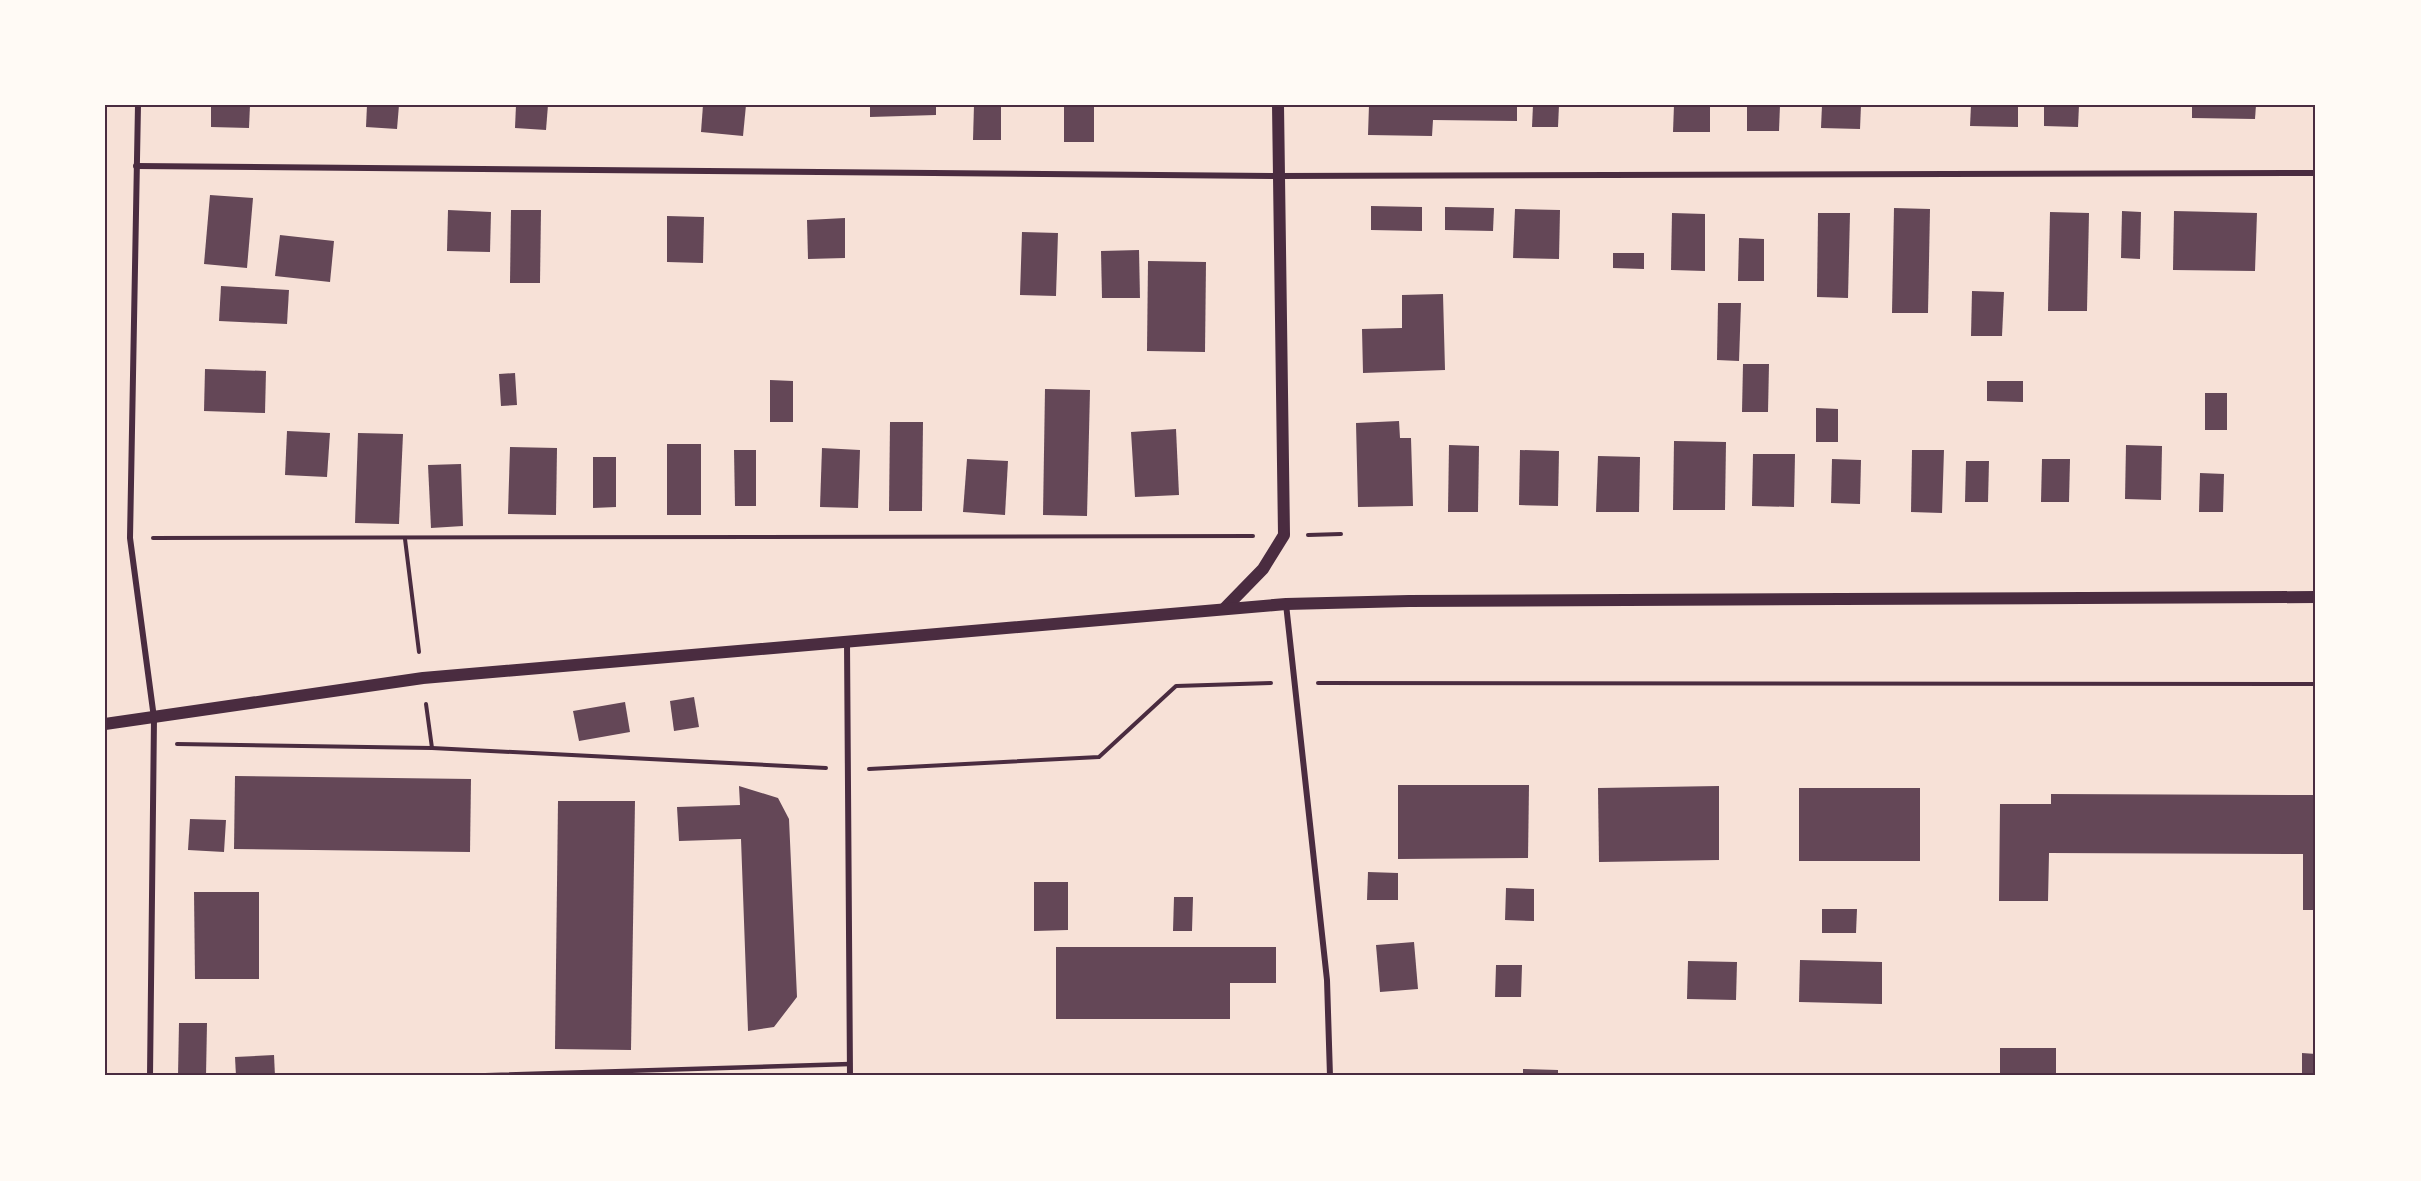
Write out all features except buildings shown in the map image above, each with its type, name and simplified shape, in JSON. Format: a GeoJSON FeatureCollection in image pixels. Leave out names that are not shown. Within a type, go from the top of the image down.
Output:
{"type":"FeatureCollection","features":[{"type":"Feature","properties":{"kind":"main road"},"geometry":{"type":"LineString","coordinates":[[1224,609],[1263,569],[1284,535],[1277,176],[1278,105]]}},
{"type":"Feature","properties":{"kind":"main road"},"geometry":{"type":"LineString","coordinates":[[105,724],[423,678],[1286,604],[1409,600],[2316,597]]}},
{"type":"Feature","properties":{"kind":"street"},"geometry":{"type":"LineString","coordinates":[[138,105],[130,538],[154,718],[155,744],[150,1076]]}},
{"type":"Feature","properties":{"kind":"street"},"geometry":{"type":"LineString","coordinates":[[136,166],[1277,176],[2316,173]]}},
{"type":"Feature","properties":{"kind":"street"},"geometry":{"type":"LineString","coordinates":[[1286,604],[1327,980],[1330,1076]]}},
{"type":"Feature","properties":{"kind":"street"},"geometry":{"type":"LineString","coordinates":[[847,641],[850,1076]]}},
{"type":"Feature","properties":{"kind":"lane"},"geometry":{"type":"LineString","coordinates":[[460,1076],[850,1064]]}},
{"type":"Feature","properties":{"kind":"path"},"geometry":{"type":"LineString","coordinates":[[130,538],[405,539],[1341,534]]}},
{"type":"Feature","properties":{"kind":"path"},"geometry":{"type":"LineString","coordinates":[[405,539],[432,748]]}},
{"type":"Feature","properties":{"kind":"path"},"geometry":{"type":"LineString","coordinates":[[155,744],[432,748],[848,769],[1099,758],[1176,686],[1294,682],[2316,684]]}}]}
